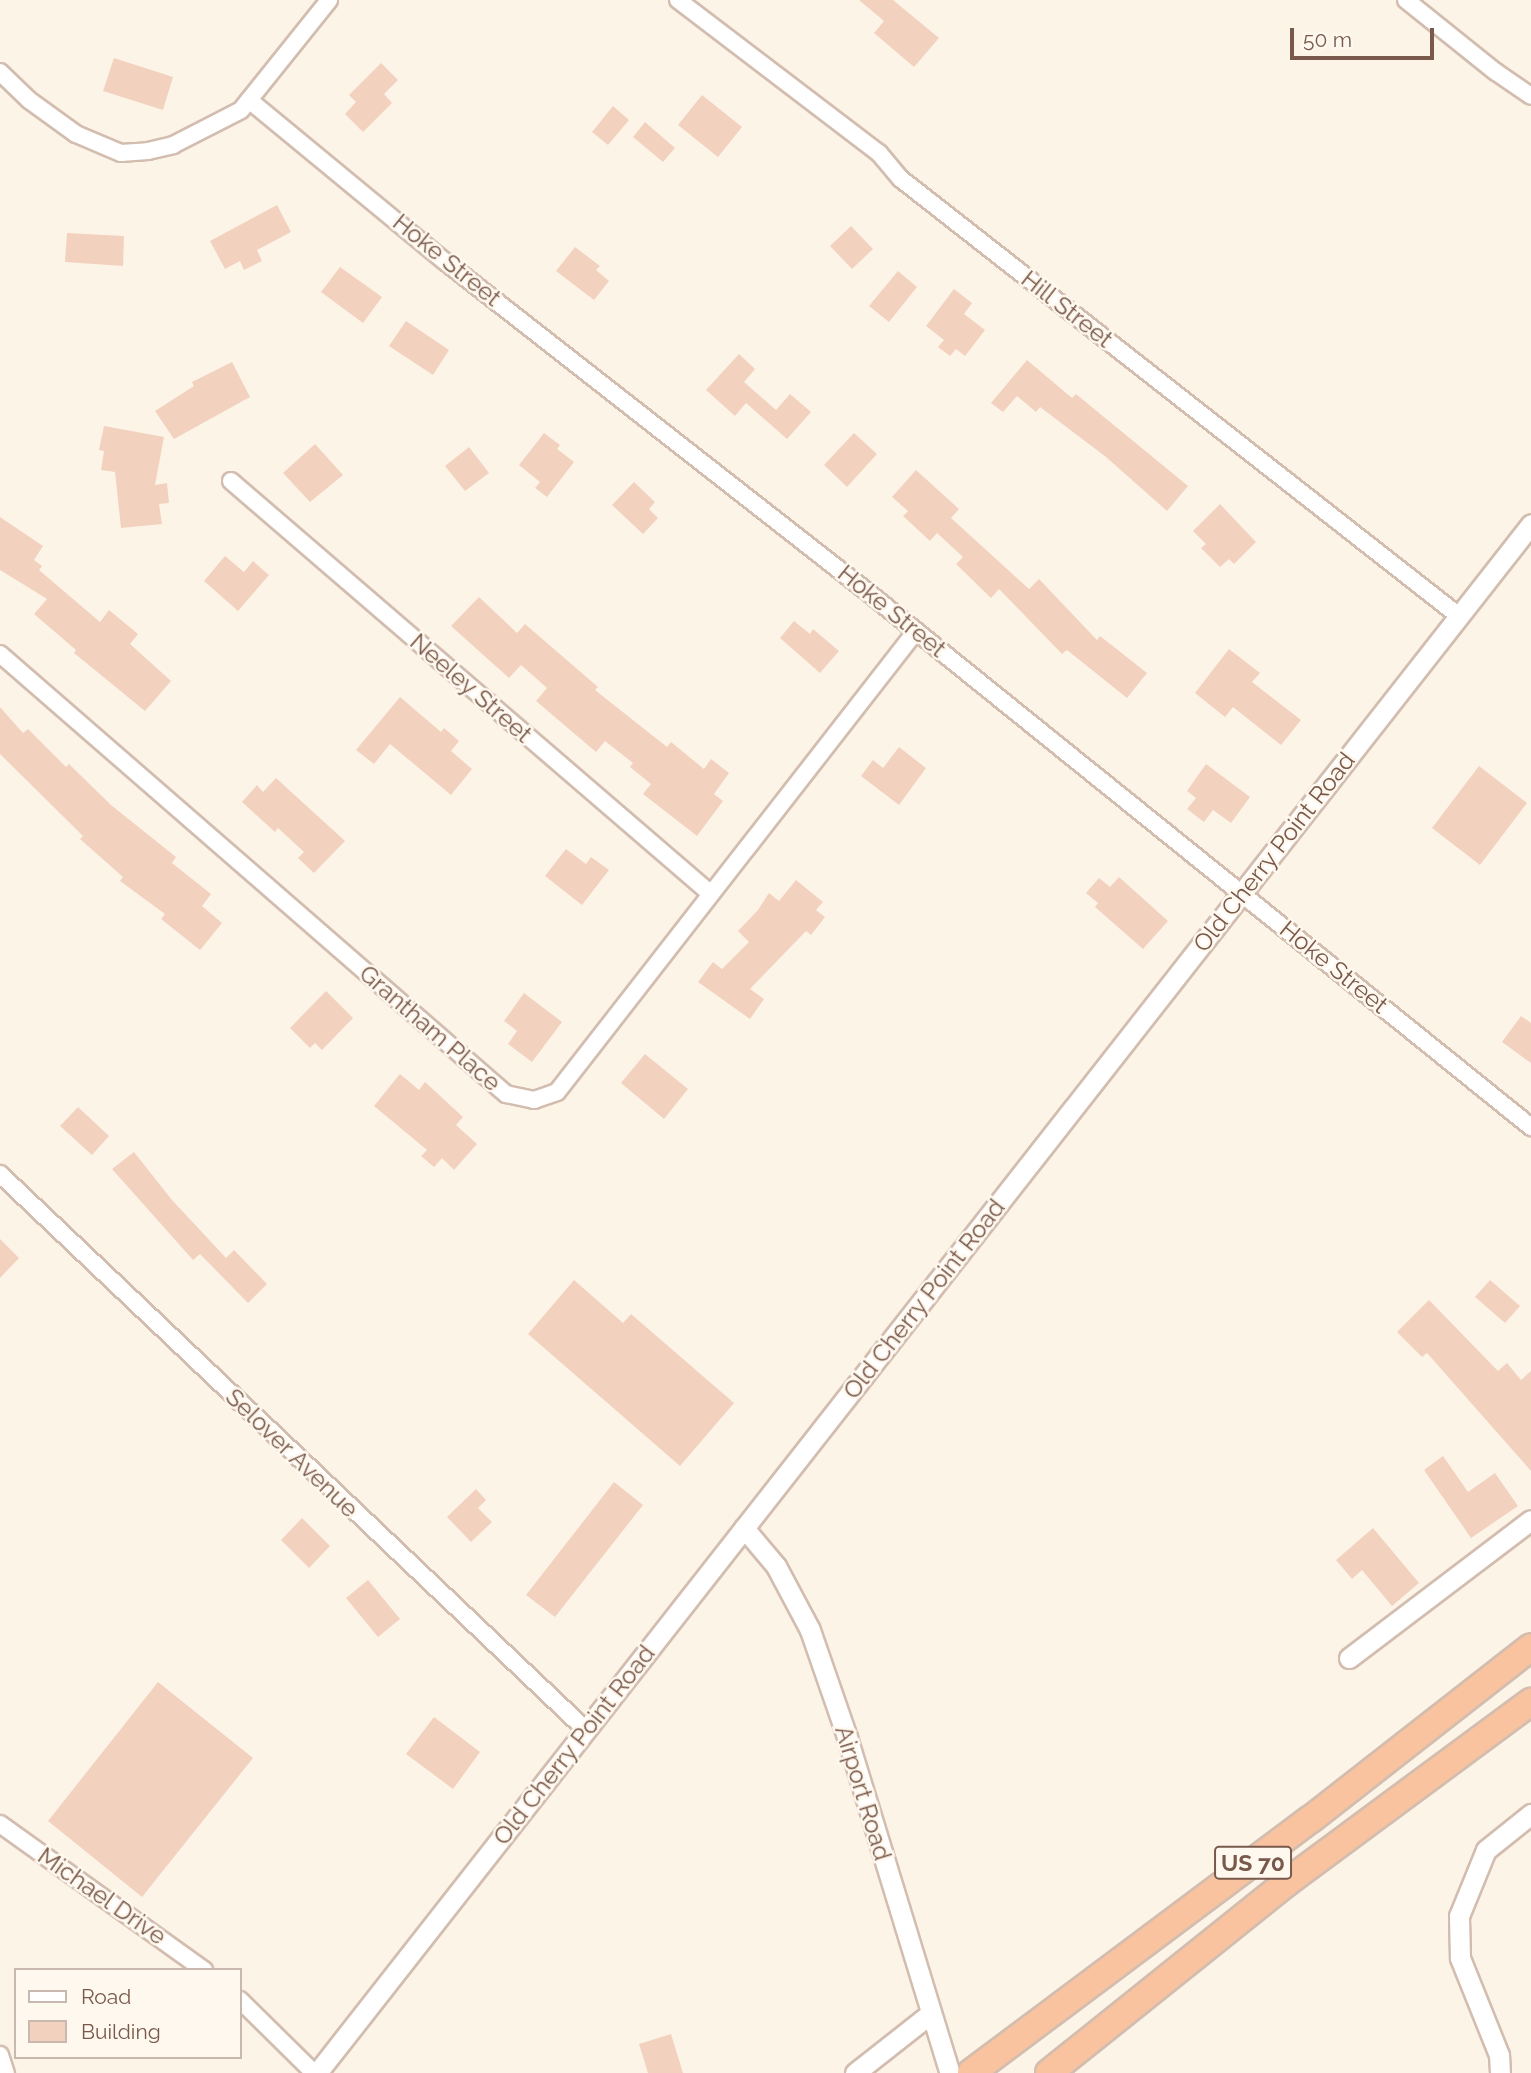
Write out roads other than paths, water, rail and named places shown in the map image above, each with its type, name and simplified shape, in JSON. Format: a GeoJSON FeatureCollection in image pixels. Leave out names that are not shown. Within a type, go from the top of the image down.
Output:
{"type":"FeatureCollection","features":[{"type":"Feature","properties":{"kind":"highway","name":"US 70"},"geometry":{"type":"LineString","coordinates":[[971,2073],[1311,1819],[1531,1647]]}},
{"type":"Feature","properties":{"kind":"highway"},"geometry":{"type":"LineString","coordinates":[[1049,2073],[1286,1883],[1531,1702]]}},
{"type":"Feature","properties":{"kind":"street"},"geometry":{"type":"LineString","coordinates":[[0,72],[29,100],[76,134],[121,153],[173,145],[241,110],[329,0]]}},
{"type":"Feature","properties":{"kind":"street","name":"Hill Street"},"geometry":{"type":"LineString","coordinates":[[678,0],[879,153],[901,179],[1459,616]]}},
{"type":"Feature","properties":{"kind":"street"},"geometry":{"type":"LineString","coordinates":[[1406,0],[1496,72],[1531,96]]}},
{"type":"Feature","properties":{"kind":"street","name":"Hoke Street"},"geometry":{"type":"LineString","coordinates":[[249,100],[447,263],[916,631],[1531,1127]]}},
{"type":"Feature","properties":{"kind":"street","name":"Neeley Street"},"geometry":{"type":"LineString","coordinates":[[231,481],[711,894]]}},
{"type":"Feature","properties":{"kind":"street","name":"Old Cherry Point Road"},"geometry":{"type":"LineString","coordinates":[[315,2073],[1531,524]]}},
{"type":"Feature","properties":{"kind":"street","name":"Grantham Place"},"geometry":{"type":"LineString","coordinates":[[0,654],[506,1094],[534,1100],[556,1092],[916,631]]}},
{"type":"Feature","properties":{"kind":"street","name":"Selover Avenue"},"geometry":{"type":"LineString","coordinates":[[0,1174],[586,1730]]}},
{"type":"Feature","properties":{"kind":"street"},"geometry":{"type":"LineString","coordinates":[[1349,1658],[1531,1520]]}},
{"type":"Feature","properties":{"kind":"street","name":"Airport Road"},"geometry":{"type":"LineString","coordinates":[[744,1528],[776,1566],[810,1630],[847,1737],[950,2073]]}},
{"type":"Feature","properties":{"kind":"street"},"geometry":{"type":"LineString","coordinates":[[1500,2073],[1499,2055],[1460,1958],[1459,1916],[1486,1850],[1531,1814]]}},
{"type":"Feature","properties":{"kind":"street","name":"Michael Drive"},"geometry":{"type":"LineString","coordinates":[[0,1824],[201,1968]]}},
{"type":"Feature","properties":{"kind":"street"},"geometry":{"type":"LineString","coordinates":[[242,2002],[315,2073]]}},
{"type":"Feature","properties":{"kind":"street"},"geometry":{"type":"LineString","coordinates":[[855,2073],[930,2014]]}},
{"type":"Feature","properties":{"kind":"street"},"geometry":{"type":"LineString","coordinates":[[0,2055],[6,2073]]}}]}
